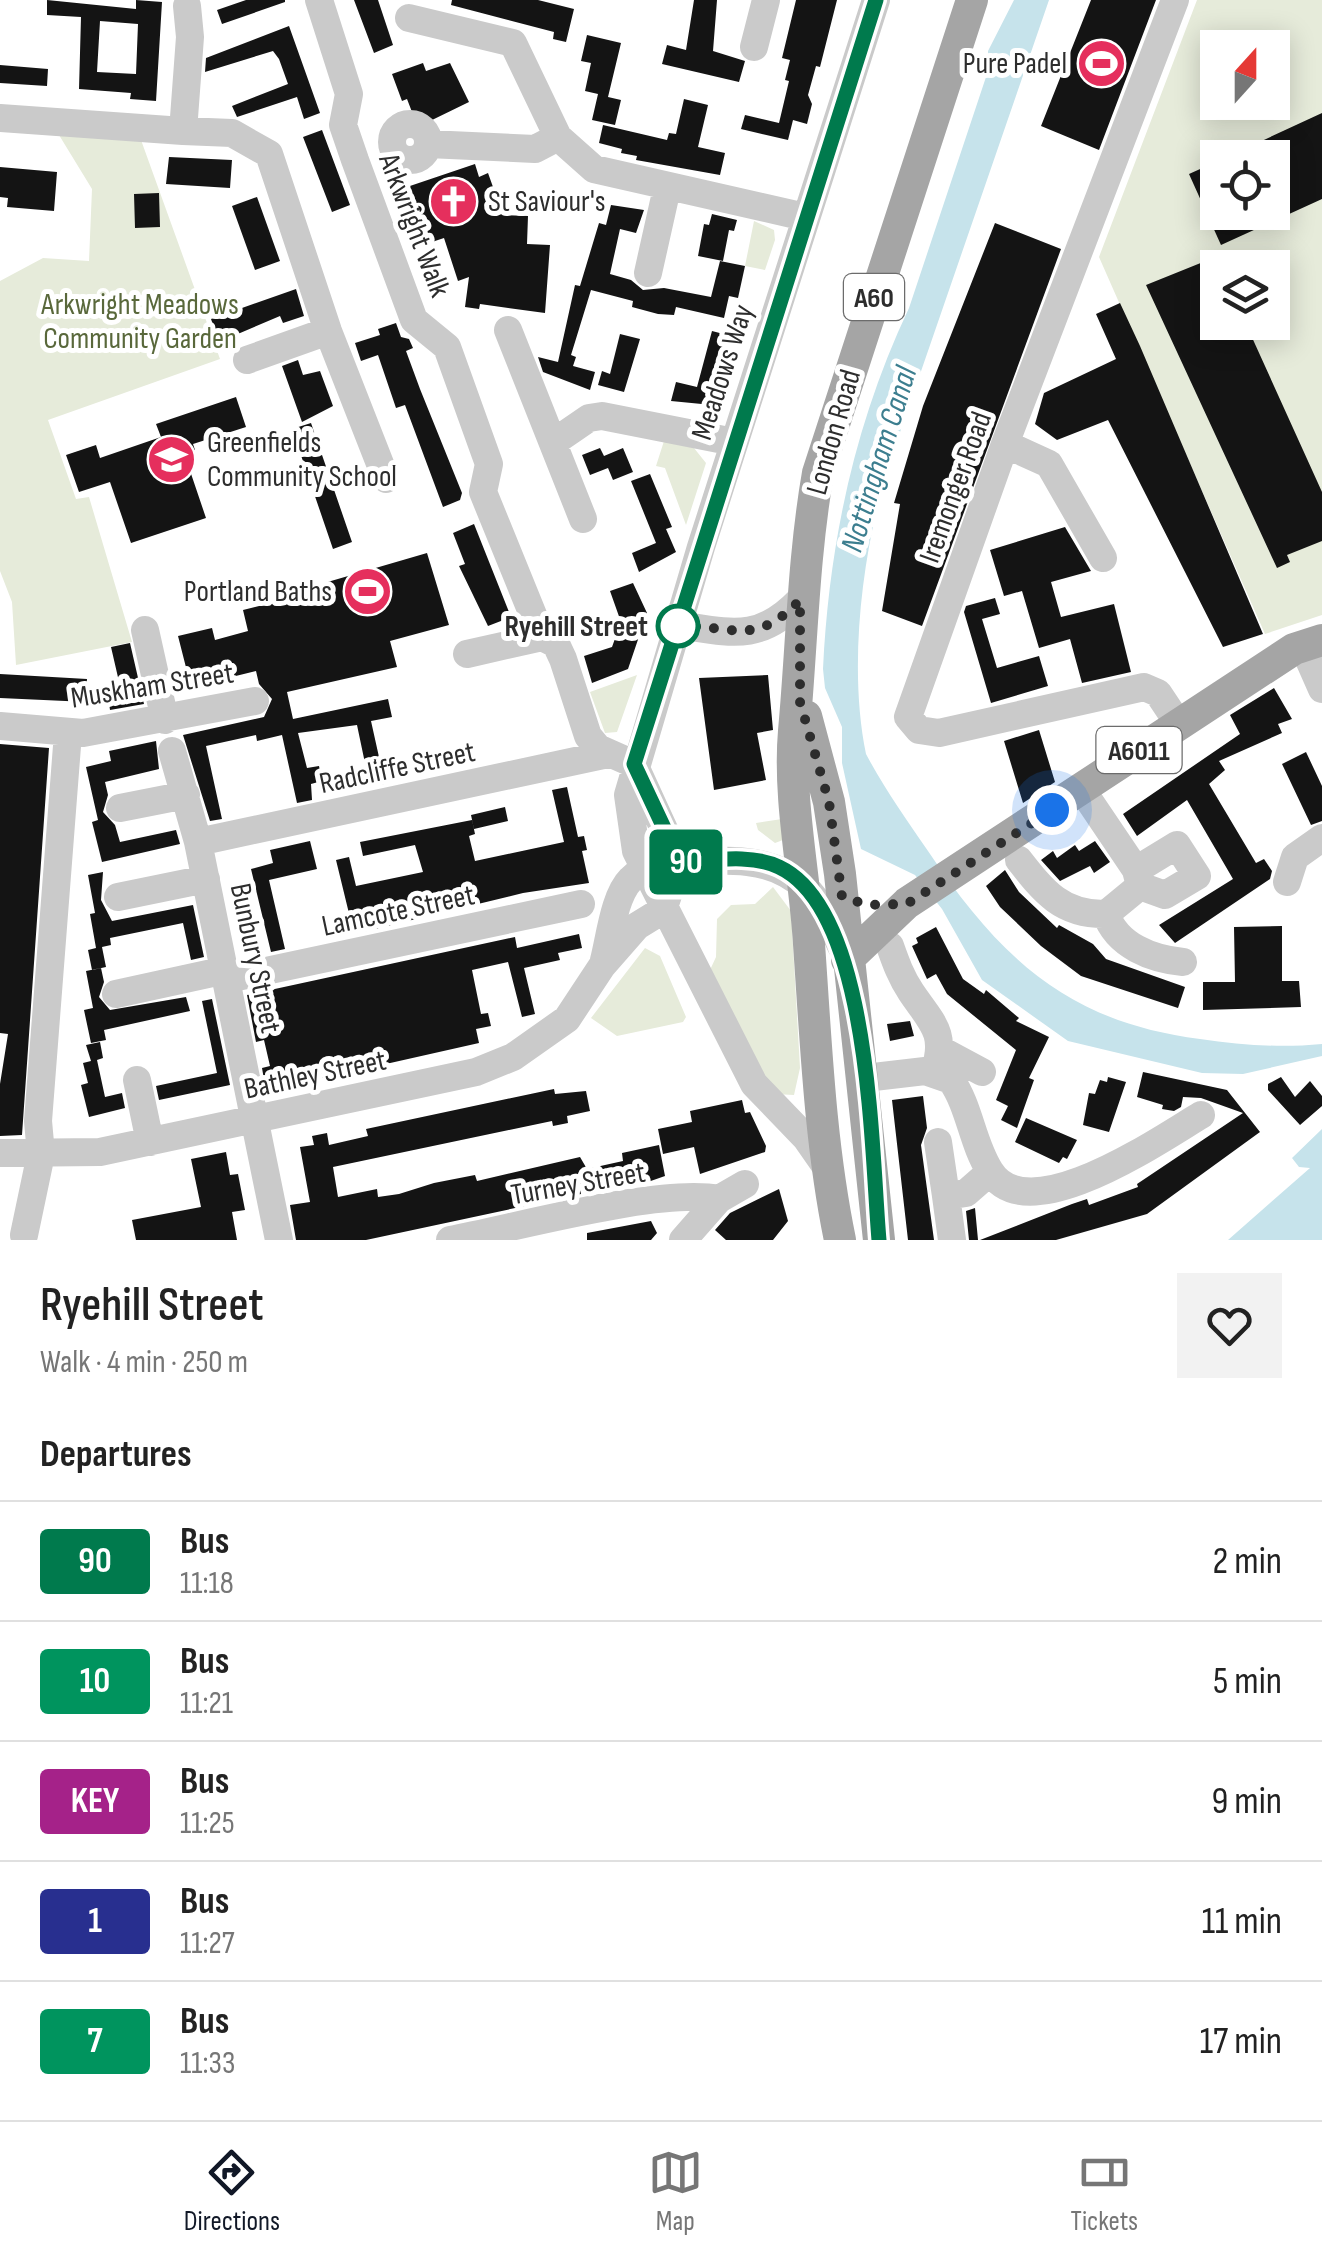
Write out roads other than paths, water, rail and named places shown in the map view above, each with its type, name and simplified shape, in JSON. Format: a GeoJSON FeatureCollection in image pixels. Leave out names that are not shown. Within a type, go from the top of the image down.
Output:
{"type":"FeatureCollection","features":[{"type":"Feature","properties":{"kind":"main road","name":"London Road"},"geometry":{"type":"LineString","coordinates":[[840,1240],[821,1154],[794,732],[800,702],[800,600],[818,473],[972,0]]}},
{"type":"Feature","properties":{"kind":"main road","name":"A6011"},"geometry":{"type":"LineString","coordinates":[[846,960],[907,904],[1178,723],[1312,643]]}},
{"type":"Feature","properties":{"kind":"main road","name":"London Road"},"geometry":{"type":"LineString","coordinates":[[800,702],[829,802],[846,960],[865,1086],[879,1240]]}},
{"type":"Feature","properties":{"kind":"main road"},"geometry":{"type":"LineString","coordinates":[[842,897],[868,905],[907,904]]}},
{"type":"Feature","properties":{"kind":"main road"},"geometry":{"type":"LineString","coordinates":[[821,1154],[840,1152],[849,1144],[865,1086]]}},
{"type":"Feature","properties":{"kind":"street","name":"Arkwright Walk"},"geometry":{"type":"LineString","coordinates":[[319,0],[351,104],[343,125],[414,320],[447,347],[489,464],[483,492],[542,637],[556,644],[563,659],[588,736],[621,759]]}},
{"type":"Feature","properties":{"kind":"street"},"geometry":{"type":"LineString","coordinates":[[749,33],[766,0]]}},
{"type":"Feature","properties":{"kind":"street","name":"Meadows Way"},"geometry":{"type":"LineString","coordinates":[[821,1154],[754,1084],[655,915],[630,821],[621,759],[678,625],[876,0]]}},
{"type":"Feature","properties":{"kind":"street","name":"Iremonger Road"},"geometry":{"type":"LineString","coordinates":[[1174,0],[1005,444],[910,704],[910,722],[918,730],[939,733],[1144,687],[1158,693],[1178,723]]}},
{"type":"Feature","properties":{"kind":"street"},"geometry":{"type":"LineString","coordinates":[[183,132],[190,37],[186,6]]}},
{"type":"Feature","properties":{"kind":"street"},"geometry":{"type":"LineString","coordinates":[[425,14],[512,43],[558,137],[594,169],[806,217]]}},
{"type":"Feature","properties":{"kind":"street"},"geometry":{"type":"LineString","coordinates":[[0,118],[232,133],[269,154],[328,331],[386,479]]}},
{"type":"Feature","properties":{"kind":"street"},"geometry":{"type":"LineString","coordinates":[[428,144],[535,149],[558,137]]}},
{"type":"Feature","properties":{"kind":"street"},"geometry":{"type":"LineString","coordinates":[[658,259],[667,188]]}},
{"type":"Feature","properties":{"kind":"street"},"geometry":{"type":"LineString","coordinates":[[508,330],[584,518]]}},
{"type":"Feature","properties":{"kind":"street"},"geometry":{"type":"LineString","coordinates":[[247,360],[328,331]]}},
{"type":"Feature","properties":{"kind":"street"},"geometry":{"type":"LineString","coordinates":[[554,442],[589,418],[602,416],[734,442]]}},
{"type":"Feature","properties":{"kind":"street"},"geometry":{"type":"LineString","coordinates":[[1005,444],[1049,464],[1102,558]]}},
{"type":"Feature","properties":{"kind":"street"},"geometry":{"type":"LineString","coordinates":[[678,625],[727,632],[762,630],[783,618],[800,600]]}},
{"type":"Feature","properties":{"kind":"street"},"geometry":{"type":"LineString","coordinates":[[145,630],[165,720]]}},
{"type":"Feature","properties":{"kind":"street"},"geometry":{"type":"LineString","coordinates":[[467,654],[542,637]]}},
{"type":"Feature","properties":{"kind":"street"},"geometry":{"type":"LineString","coordinates":[[1312,643],[1322,689]]}},
{"type":"Feature","properties":{"kind":"street","name":"Muskham Street"},"geometry":{"type":"LineString","coordinates":[[0,726],[68,733],[165,720],[255,701]]}},
{"type":"Feature","properties":{"kind":"street"},"geometry":{"type":"LineString","coordinates":[[24,1235],[41,1154],[38,1122],[68,733]]}},
{"type":"Feature","properties":{"kind":"street","name":"Bunbury Street"},"geometry":{"type":"LineString","coordinates":[[172,751],[198,842],[258,1120],[279,1240]]}},
{"type":"Feature","properties":{"kind":"street"},"geometry":{"type":"LineString","coordinates":[[621,759],[680,862]]}},
{"type":"Feature","properties":{"kind":"street","name":"Radcliffe Street"},"geometry":{"type":"LineString","coordinates":[[198,842],[621,759]]}},
{"type":"Feature","properties":{"kind":"street"},"geometry":{"type":"LineString","coordinates":[[1082,790],[1138,878],[1106,914]]}},
{"type":"Feature","properties":{"kind":"street"},"geometry":{"type":"LineString","coordinates":[[120,808],[186,795]]}},
{"type":"Feature","properties":{"kind":"street"},"geometry":{"type":"LineString","coordinates":[[1287,882],[1295,858],[1322,838]]}},
{"type":"Feature","properties":{"kind":"street"},"geometry":{"type":"LineString","coordinates":[[1019,860],[1050,900],[1068,908],[1106,914]]}},
{"type":"Feature","properties":{"kind":"street"},"geometry":{"type":"LineString","coordinates":[[645,870],[680,862],[761,861],[779,867],[805,886]]}},
{"type":"Feature","properties":{"kind":"street"},"geometry":{"type":"LineString","coordinates":[[655,915],[680,862]]}},
{"type":"Feature","properties":{"kind":"street","name":"Bathley Street"},"geometry":{"type":"LineString","coordinates":[[602,966],[625,887],[645,870]]}},
{"type":"Feature","properties":{"kind":"street"},"geometry":{"type":"LineString","coordinates":[[118,897],[206,879]]}},
{"type":"Feature","properties":{"kind":"street","name":"London Road"},"geometry":{"type":"LineString","coordinates":[[805,886],[828,914],[846,960]]}},
{"type":"Feature","properties":{"kind":"street","name":"Lamcote Street"},"geometry":{"type":"LineString","coordinates":[[116,994],[581,904]]}},
{"type":"Feature","properties":{"kind":"street"},"geometry":{"type":"LineString","coordinates":[[1106,914],[1110,926],[1145,954],[1184,962]]}},
{"type":"Feature","properties":{"kind":"street","name":"Bathley Street"},"geometry":{"type":"LineString","coordinates":[[0,1152],[100,1152],[476,1072],[513,1058],[567,1019],[602,966],[655,915]]}},
{"type":"Feature","properties":{"kind":"street"},"geometry":{"type":"LineString","coordinates":[[890,946],[900,976],[936,1023],[937,1061],[960,1092],[990,1172],[1015,1192],[1031,1195],[1117,1165],[1201,1115]]}},
{"type":"Feature","properties":{"kind":"street"},"geometry":{"type":"LineString","coordinates":[[865,1086],[937,1061],[982,1072]]}},
{"type":"Feature","properties":{"kind":"street"},"geometry":{"type":"LineString","coordinates":[[136,1080],[150,1142]]}},
{"type":"Feature","properties":{"kind":"street"},"geometry":{"type":"LineString","coordinates":[[938,1142],[952,1240]]}},
{"type":"Feature","properties":{"kind":"street"},"geometry":{"type":"LineString","coordinates":[[946,1196],[966,1193],[990,1172]]}},
{"type":"Feature","properties":{"kind":"street"},"geometry":{"type":"LineString","coordinates":[[683,1240],[718,1199],[745,1184]]}},
{"type":"Feature","properties":{"kind":"street","name":"Turney Street"},"geometry":{"type":"LineString","coordinates":[[450,1240],[642,1203],[703,1196],[718,1199]]}},
{"type":"Feature","properties":{"kind":"water","name":"Nottingham Canal"},"geometry":{"type":"Polygon","coordinates":[[[1014,0],[1049,0],[888,467],[871,536],[858,648],[866,754],[955,889],[982,923],[1041,979],[1112,1018],[1153,1030],[1246,1044],[1322,1044],[1322,1056],[1243,1074],[1202,1073],[1068,1041],[982,980],[942,909],[915,875],[861,849],[842,763],[842,727],[825,688],[823,669],[839,529],[874,395],[909,308],[988,71],[988,51],[1014,0]]]}},
{"type":"Feature","properties":{"kind":"water"},"geometry":{"type":"Polygon","coordinates":[[[1322,1129],[1322,1240],[1228,1240],[1310,1168],[1299,1167],[1292,1158],[1322,1129]]]}},
{"type":"Feature","properties":{"kind":"place","name":"Pure Padel"},"geometry":{"type":"Point","coordinates":[1102,63]}},
{"type":"Feature","properties":{"kind":"place","name":"St Saviour's"},"geometry":{"type":"Point","coordinates":[453,201]}},
{"type":"Feature","properties":{"kind":"place","name":"Greenfields Community School"},"geometry":{"type":"Point","coordinates":[172,459]}},
{"type":"Feature","properties":{"kind":"place","name":"Portland Baths"},"geometry":{"type":"Point","coordinates":[367,591]}},
{"type":"Feature","properties":{"kind":"place","name":"Ryehill Street"},"geometry":{"type":"Point","coordinates":[678,626]}},
{"type":"Feature","properties":{"kind":"park label","name":"Arkwright Meadows Community Garden"},"geometry":{"type":"Point","coordinates":[140,321]}}]}
